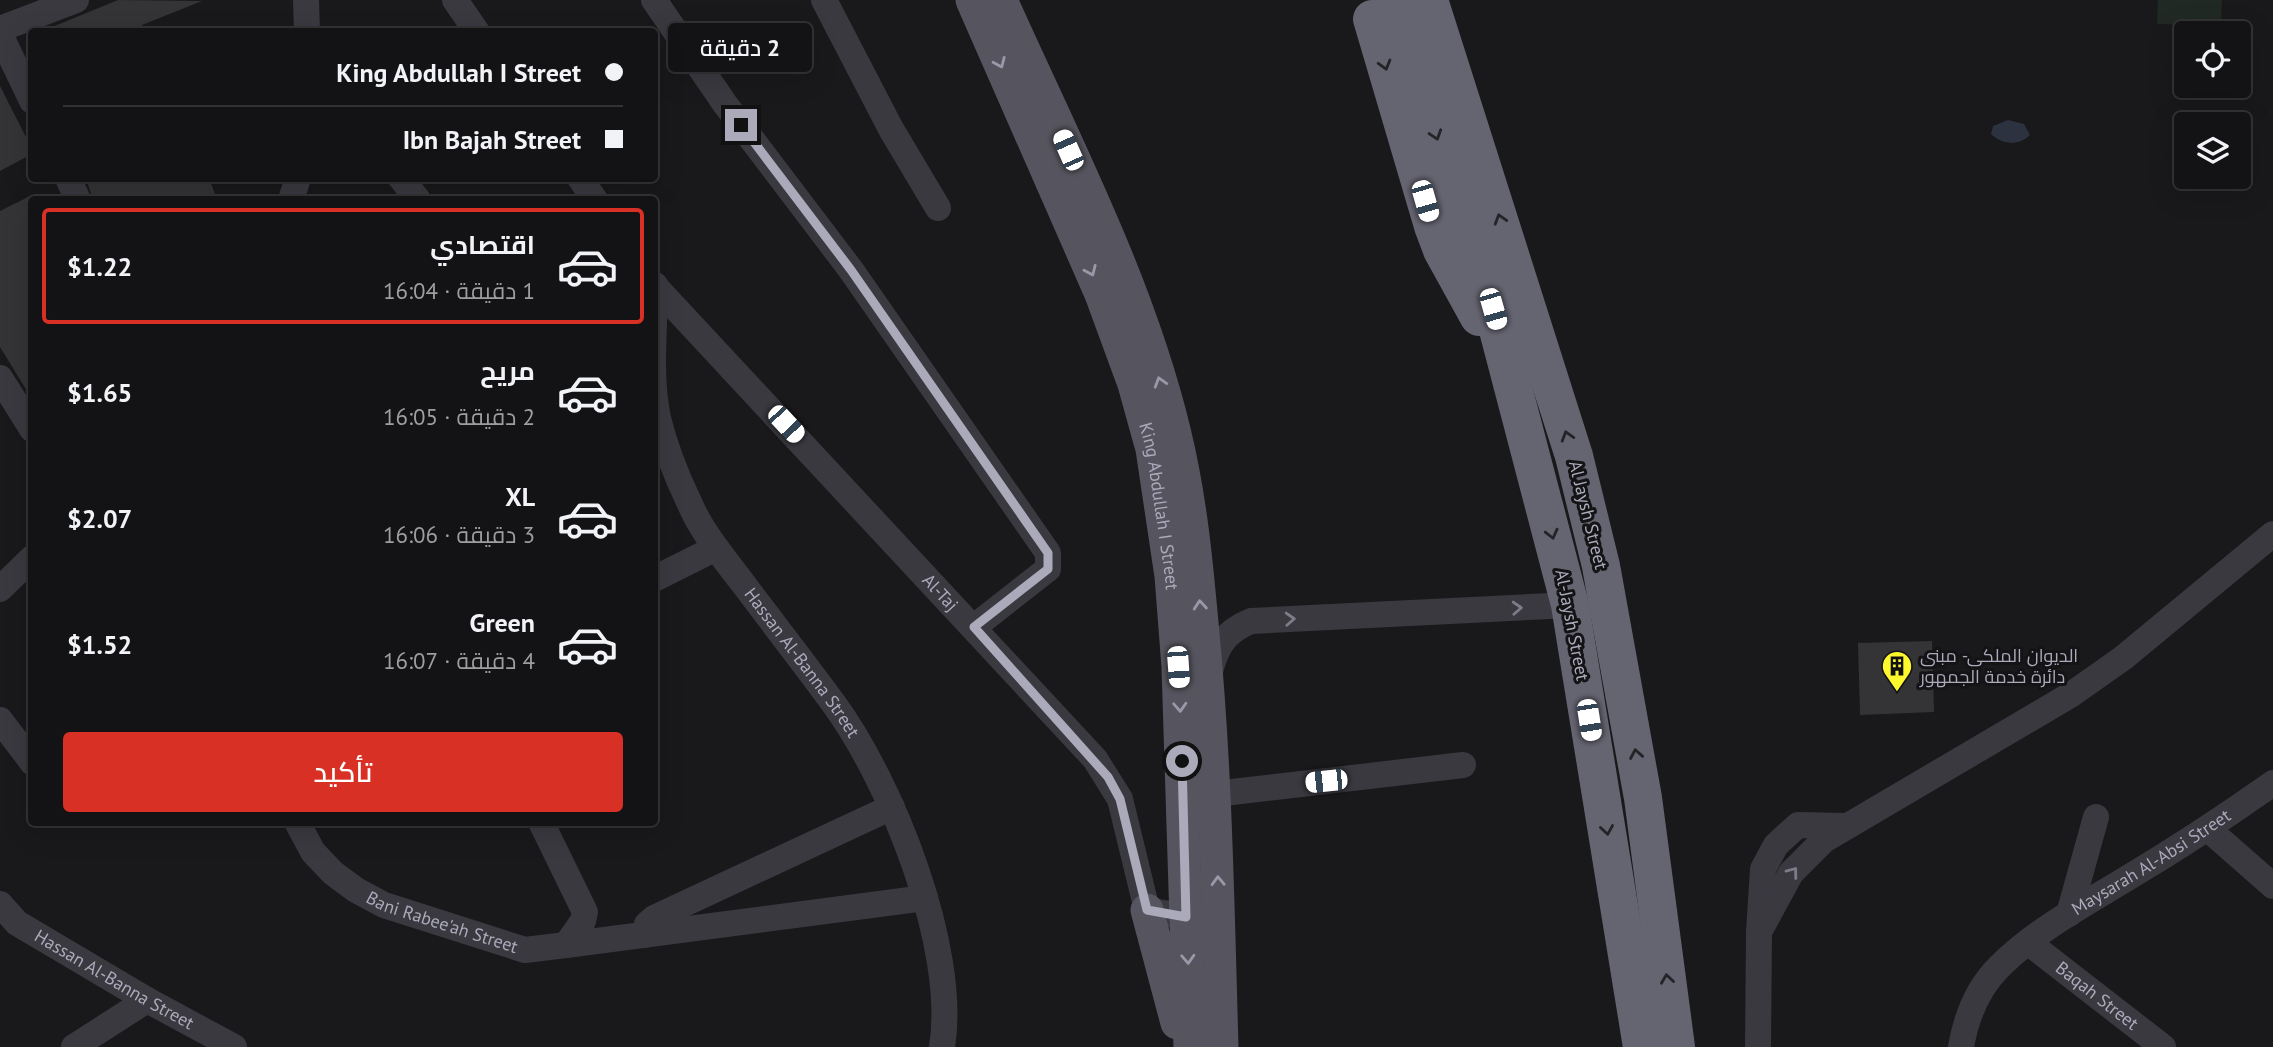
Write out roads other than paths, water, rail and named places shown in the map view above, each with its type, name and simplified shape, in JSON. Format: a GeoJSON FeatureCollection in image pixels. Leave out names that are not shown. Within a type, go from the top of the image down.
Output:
{"type":"FeatureCollection","features":[{"type":"Feature","properties":{"kind":"highway"},"geometry":{"type":"LineString","coordinates":[[1366,0],[1442,250],[1511,373]]}},
{"type":"Feature","properties":{"kind":"highway"},"geometry":{"type":"LineString","coordinates":[[1392,0],[1487,288],[1511,373]]}},
{"type":"Feature","properties":{"kind":"highway","name":"Al Jaysh Street"},"geometry":{"type":"LineString","coordinates":[[1429,0],[1574,456],[1601,566],[1643,798],[1676,1047]]}},
{"type":"Feature","properties":{"kind":"highway","name":"Al-Jaysh Street"},"geometry":{"type":"LineString","coordinates":[[1511,373],[1570,606],[1638,1036]]}},
{"type":"Feature","properties":{"kind":"main road","name":"King Abdullah I Street"},"geometry":{"type":"LineString","coordinates":[[972,0],[1101,294],[1134,384],[1152,449],[1164,516],[1182,735],[1190,1047]]}},
{"type":"Feature","properties":{"kind":"main road","name":"King Abdullah I Street"},"geometry":{"type":"LineString","coordinates":[[1001,0],[1102,225],[1144,330],[1175,433],[1193,529],[1207,680],[1215,794],[1222,1047]]}},
{"type":"Feature","properties":{"kind":"main road"},"geometry":{"type":"LineString","coordinates":[[1147,910],[1183,1047]]}},
{"type":"Feature","properties":{"kind":"street"},"geometry":{"type":"LineString","coordinates":[[28,92],[0,32],[76,0]]}},
{"type":"Feature","properties":{"kind":"street"},"geometry":{"type":"LineString","coordinates":[[306,0],[307,28]]}},
{"type":"Feature","properties":{"kind":"street"},"geometry":{"type":"LineString","coordinates":[[455,0],[474,28]]}},
{"type":"Feature","properties":{"kind":"street"},"geometry":{"type":"LineString","coordinates":[[654,0],[725,104],[851,270],[1048,553],[1048,569],[974,627]]}},
{"type":"Feature","properties":{"kind":"street"},"geometry":{"type":"LineString","coordinates":[[824,0],[891,129],[938,208]]}},
{"type":"Feature","properties":{"kind":"street"},"geometry":{"type":"LineString","coordinates":[[404,182],[415,196]]}},
{"type":"Feature","properties":{"kind":"street","name":"Al-Taj"},"geometry":{"type":"LineString","coordinates":[[658,288],[974,627],[1108,777],[1120,799],[1147,910]]}},
{"type":"Feature","properties":{"kind":"street"},"geometry":{"type":"LineString","coordinates":[[0,378],[28,423]]}},
{"type":"Feature","properties":{"kind":"street","name":"Hassan Al-Banna Street"},"geometry":{"type":"LineString","coordinates":[[658,422],[690,506],[716,548],[836,707],[892,807],[925,898],[940,964],[945,1025],[942,1047]]}},
{"type":"Feature","properties":{"kind":"street"},"geometry":{"type":"LineString","coordinates":[[1759,932],[1791,873],[1824,840],[2072,694],[2123,658],[2273,534]]}},
{"type":"Feature","properties":{"kind":"street"},"geometry":{"type":"LineString","coordinates":[[658,577],[716,548]]}},
{"type":"Feature","properties":{"kind":"street"},"geometry":{"type":"LineString","coordinates":[[0,589],[28,562]]}},
{"type":"Feature","properties":{"kind":"street"},"geometry":{"type":"LineString","coordinates":[[1207,680],[1216,649],[1225,636],[1251,621],[1570,606]]}},
{"type":"Feature","properties":{"kind":"street"},"geometry":{"type":"LineString","coordinates":[[0,720],[28,757]]}},
{"type":"Feature","properties":{"kind":"street"},"geometry":{"type":"LineString","coordinates":[[1215,794],[1463,765]]}},
{"type":"Feature","properties":{"kind":"street","name":"Maysarah Al-Absi Street"},"geometry":{"type":"LineString","coordinates":[[1961,1047],[1965,1025],[1978,996],[1998,968],[2069,914],[2208,829],[2273,783]]}},
{"type":"Feature","properties":{"kind":"street"},"geometry":{"type":"LineString","coordinates":[[645,934],[647,923],[654,918],[892,807]]}},
{"type":"Feature","properties":{"kind":"street"},"geometry":{"type":"LineString","coordinates":[[2069,914],[2096,817]]}},
{"type":"Feature","properties":{"kind":"street"},"geometry":{"type":"LineString","coordinates":[[1758,1047],[1759,932],[1763,869],[1776,845],[1798,825],[1846,827]]}},
{"type":"Feature","properties":{"kind":"street","name":"Bani Rabee'ah Street"},"geometry":{"type":"LineString","coordinates":[[299,826],[313,852],[333,873],[356,890],[384,905],[525,950],[925,898]]}},
{"type":"Feature","properties":{"kind":"street"},"geometry":{"type":"LineString","coordinates":[[543,826],[585,906],[583,921],[566,944]]}},
{"type":"Feature","properties":{"kind":"street"},"geometry":{"type":"LineString","coordinates":[[2208,829],[2273,886]]}},
{"type":"Feature","properties":{"kind":"street","name":"Hassan Al-Banna Street"},"geometry":{"type":"LineString","coordinates":[[0,904],[17,923],[146,1000],[234,1047]]}},
{"type":"Feature","properties":{"kind":"street"},"geometry":{"type":"LineString","coordinates":[[1147,910],[1219,923]]}},
{"type":"Feature","properties":{"kind":"street","name":"Baqah Street"},"geometry":{"type":"LineString","coordinates":[[2029,943],[2163,1047]]}},
{"type":"Feature","properties":{"kind":"street"},"geometry":{"type":"LineString","coordinates":[[74,1047],[146,1000]]}},
{"type":"Feature","properties":{"kind":"water"},"geometry":{"type":"Polygon","coordinates":[[[2008,120],[2024,124],[2030,135],[2021,141],[2010,143],[1991,134],[1993,126],[2008,120]]]}},
{"type":"Feature","properties":{"kind":"place","name":"الديوان الملكي- مبنى دائرة خدمة الجمهور"},"geometry":{"type":"Point","coordinates":[1897,693]}}]}
